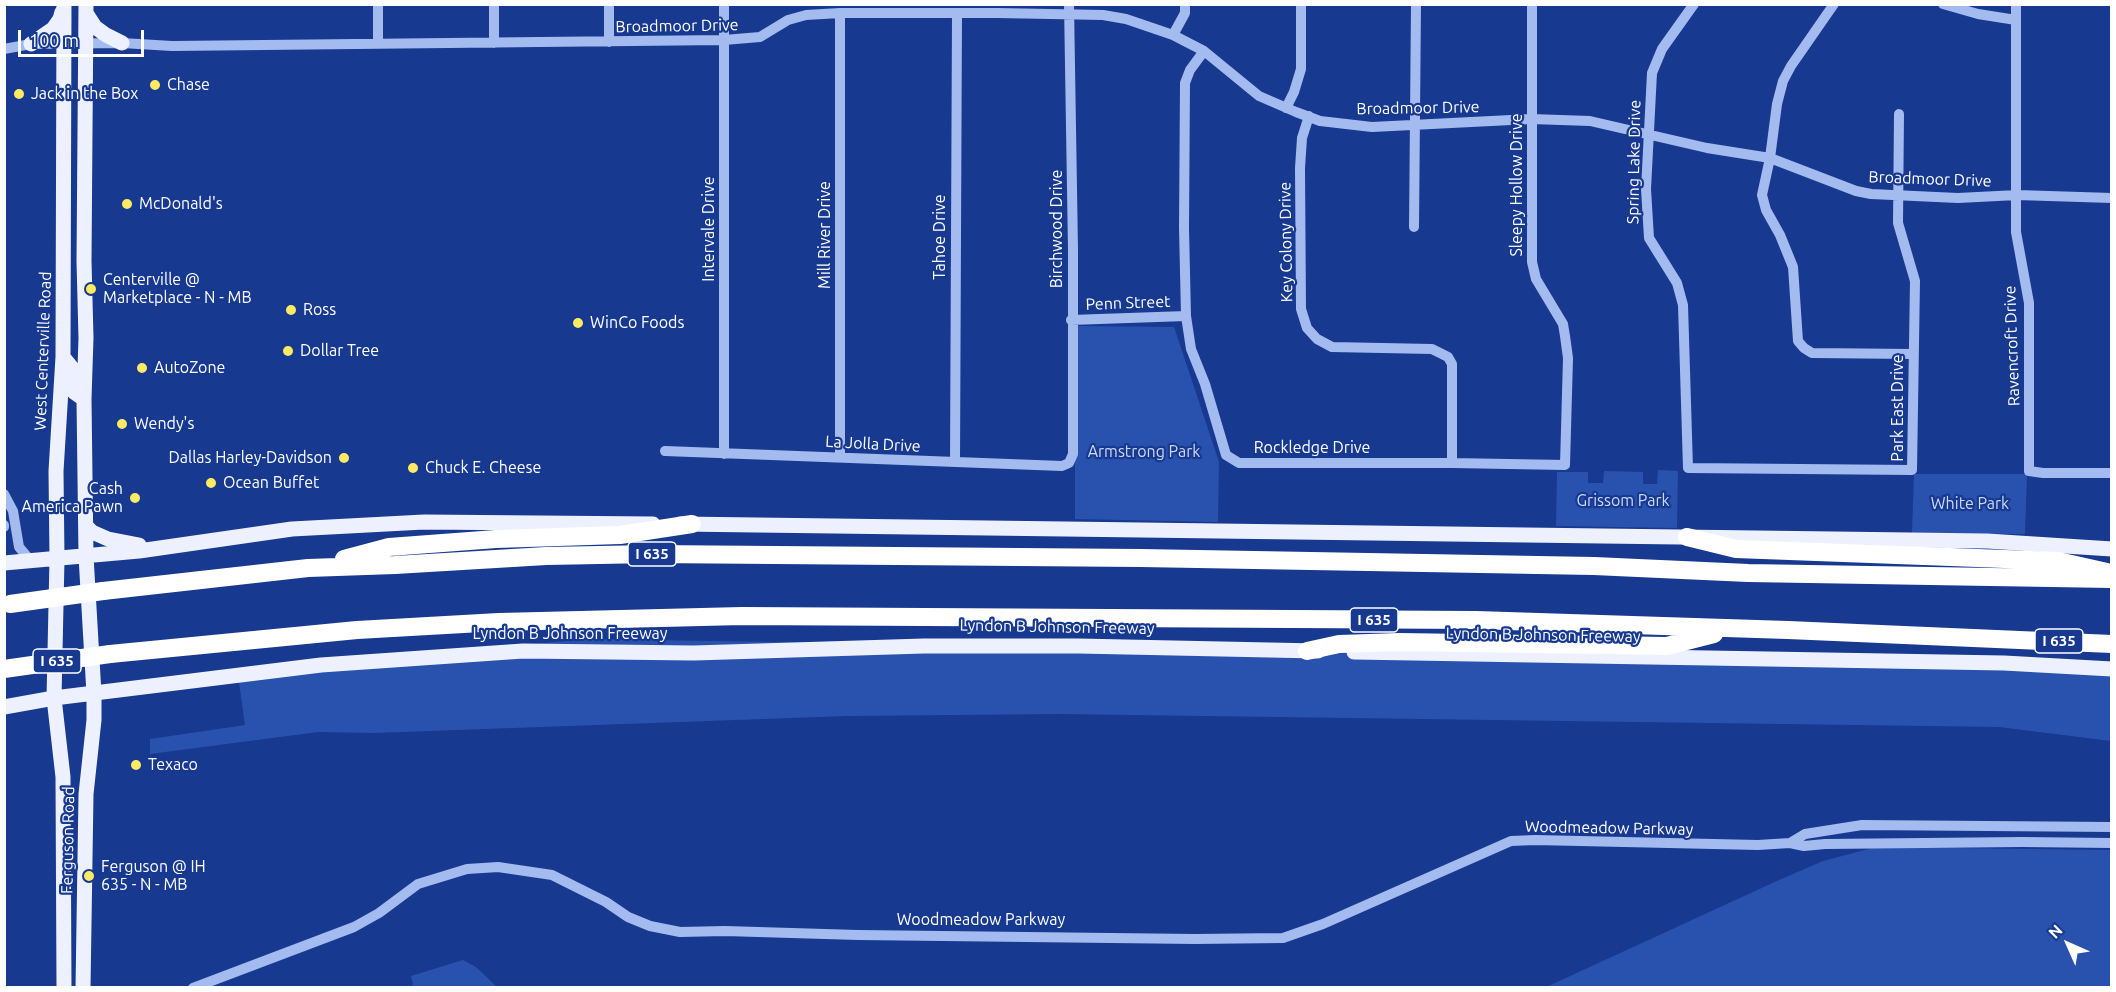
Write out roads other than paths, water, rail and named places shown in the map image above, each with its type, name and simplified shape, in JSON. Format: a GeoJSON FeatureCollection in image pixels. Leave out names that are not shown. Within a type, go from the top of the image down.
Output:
{"type":"FeatureCollection","features":[{"type":"Feature","properties":{"kind":"highway"},"geometry":{"type":"LineString","coordinates":[[308,568],[389,547],[496,539],[620,535],[692,524]]}},
{"type":"Feature","properties":{"kind":"highway"},"geometry":{"type":"LineString","coordinates":[[1687,537],[1736,549],[2058,561],[2112,574]]}},
{"type":"Feature","properties":{"kind":"highway","name":"I 635"},"geometry":{"type":"LineString","coordinates":[[7,604],[308,568],[546,556],[652,554],[1018,556],[1594,566],[1748,573],[2112,579]]}},
{"type":"Feature","properties":{"kind":"highway","name":"Lyndon B Johnson Freeway"},"geometry":{"type":"LineString","coordinates":[[4,669],[110,654],[357,630],[499,622],[742,616],[1476,620],[2112,644]]}},
{"type":"Feature","properties":{"kind":"highway"},"geometry":{"type":"LineString","coordinates":[[1308,651],[1339,644],[1399,642],[1667,646],[1736,629]]}},
{"type":"Feature","properties":{"kind":"main road","name":"West Centerville Road"},"geometry":{"type":"LineString","coordinates":[[54,698],[56,471],[63,357],[64,5]]}},
{"type":"Feature","properties":{"kind":"main road"},"geometry":{"type":"LineString","coordinates":[[31,44],[53,29],[60,19],[64,5]]}},
{"type":"Feature","properties":{"kind":"main road"},"geometry":{"type":"LineString","coordinates":[[86,9],[95,27],[122,43]]}},
{"type":"Feature","properties":{"kind":"main road"},"geometry":{"type":"LineString","coordinates":[[86,9],[84,399],[86,556],[94,694]]}},
{"type":"Feature","properties":{"kind":"main road"},"geometry":{"type":"LineString","coordinates":[[64,134],[71,147],[72,168],[75,171],[85,171]]}},
{"type":"Feature","properties":{"kind":"main road"},"geometry":{"type":"LineString","coordinates":[[63,357],[72,368],[74,393],[84,399]]}},
{"type":"Feature","properties":{"kind":"main road"},"geometry":{"type":"LineString","coordinates":[[4,563],[57,560],[292,529],[413,522],[1987,541],[2112,549]]}},
{"type":"Feature","properties":{"kind":"main road"},"geometry":{"type":"LineString","coordinates":[[86,526],[92,532],[108,539],[157,547]]}},
{"type":"Feature","properties":{"kind":"main road","name":"Lyndon B Johnson Freeway"},"geometry":{"type":"LineString","coordinates":[[4,707],[54,698],[321,665],[523,651],[705,652],[924,646],[1078,646],[1992,663],[2112,669]]}},
{"type":"Feature","properties":{"kind":"main road","name":"Ferguson Road"},"geometry":{"type":"LineString","coordinates":[[83,987],[86,804],[94,720],[94,694]]}},
{"type":"Feature","properties":{"kind":"main road","name":"Ferguson Road"},"geometry":{"type":"LineString","coordinates":[[54,698],[63,777],[64,987]]}},
{"type":"Feature","properties":{"kind":"street"},"geometry":{"type":"LineString","coordinates":[[378,4],[378,43]]}},
{"type":"Feature","properties":{"kind":"street"},"geometry":{"type":"LineString","coordinates":[[494,4],[494,43]]}},
{"type":"Feature","properties":{"kind":"street"},"geometry":{"type":"LineString","coordinates":[[609,4],[609,42]]}},
{"type":"Feature","properties":{"kind":"street","name":"Intervale Drive"},"geometry":{"type":"LineString","coordinates":[[724,4],[724,454]]}},
{"type":"Feature","properties":{"kind":"street"},"geometry":{"type":"LineString","coordinates":[[1173,35],[1185,13],[1185,4]]}},
{"type":"Feature","properties":{"kind":"street"},"geometry":{"type":"LineString","coordinates":[[1286,108],[1301,69],[1301,4]]}},
{"type":"Feature","properties":{"kind":"street"},"geometry":{"type":"LineString","coordinates":[[1414,227],[1416,4]]}},
{"type":"Feature","properties":{"kind":"street","name":"Sleepy Hollow Drive"},"geometry":{"type":"LineString","coordinates":[[1532,4],[1532,262],[1536,279],[1563,324],[1568,358],[1565,465]]}},
{"type":"Feature","properties":{"kind":"street","name":"Spring Lake Drive"},"geometry":{"type":"LineString","coordinates":[[1688,468],[1683,305],[1677,283],[1649,238],[1646,189],[1650,90],[1655,65],[1662,50],[1694,4]]}},
{"type":"Feature","properties":{"kind":"street"},"geometry":{"type":"LineString","coordinates":[[1834,4],[1783,81],[1762,195],[1766,210],[1780,235],[1793,267],[1798,341],[1804,348],[1812,353],[1913,354]]}},
{"type":"Feature","properties":{"kind":"street"},"geometry":{"type":"LineString","coordinates":[[1943,4],[1978,14],[2016,20]]}},
{"type":"Feature","properties":{"kind":"street","name":"Ravencroft Drive"},"geometry":{"type":"LineString","coordinates":[[2016,4],[2016,232],[2029,303],[2029,471],[2112,473]]}},
{"type":"Feature","properties":{"kind":"street","name":"Broadmoor Drive"},"geometry":{"type":"LineString","coordinates":[[4,49],[31,44],[86,43],[172,46],[724,40],[759,37],[788,20],[806,15],[1069,10],[1126,19],[1173,35],[1204,51],[1259,96],[1320,121],[1356,126],[1531,119],[1590,121],[1707,148],[1770,158],[1856,191],[1898,197],[1959,198],[2017,195],[2112,198]]}},
{"type":"Feature","properties":{"kind":"street","name":"Birchwood Drive"},"geometry":{"type":"LineString","coordinates":[[1069,10],[1073,250],[1071,320],[1073,454]]}},
{"type":"Feature","properties":{"kind":"street","name":"Tahoe Drive"},"geometry":{"type":"LineString","coordinates":[[955,462],[957,13]]}},
{"type":"Feature","properties":{"kind":"street","name":"Mill River Drive"},"geometry":{"type":"LineString","coordinates":[[840,14],[840,456]]}},
{"type":"Feature","properties":{"kind":"street","name":"Rockledge Drive"},"geometry":{"type":"LineString","coordinates":[[1204,51],[1190,70],[1185,83],[1186,316],[1191,349],[1205,384],[1226,455],[1239,463],[1565,465]]}},
{"type":"Feature","properties":{"kind":"street","name":"Park East Drive"},"geometry":{"type":"LineString","coordinates":[[1688,468],[1912,470],[1915,281],[1898,223],[1899,114]]}},
{"type":"Feature","properties":{"kind":"street","name":"Key Colony Drive"},"geometry":{"type":"LineString","coordinates":[[1309,116],[1302,138],[1300,168],[1301,309],[1307,328],[1317,339],[1332,347],[1432,349],[1448,357],[1452,364],[1452,463]]}},
{"type":"Feature","properties":{"kind":"street","name":"Penn Street"},"geometry":{"type":"LineString","coordinates":[[1071,320],[1186,316]]}},
{"type":"Feature","properties":{"kind":"street","name":"La Jolla Drive"},"geometry":{"type":"LineString","coordinates":[[665,451],[1062,466],[1070,463],[1073,454]]}},
{"type":"Feature","properties":{"kind":"street"},"geometry":{"type":"LineString","coordinates":[[4,495],[13,512],[19,547],[30,560]]}},
{"type":"Feature","properties":{"kind":"street","name":"Woodmeadow Parkway"},"geometry":{"type":"LineString","coordinates":[[1790,843],[1805,834],[1862,825],[2112,827]]}},
{"type":"Feature","properties":{"kind":"street","name":"Woodmeadow Parkway"},"geometry":{"type":"LineString","coordinates":[[193,987],[354,927],[379,913],[418,884],[466,869],[498,867],[552,875],[606,902],[628,917],[650,926],[680,932],[1195,939],[1283,938],[1323,924],[1511,841],[1758,845],[1790,843],[1803,846],[1825,843],[2112,843]]}},
{"type":"Feature","properties":{"kind":"place","name":"Chase"},"geometry":{"type":"Point","coordinates":[155,85]}},
{"type":"Feature","properties":{"kind":"place","name":"Jack in the Box"},"geometry":{"type":"Point","coordinates":[19,94]}},
{"type":"Feature","properties":{"kind":"place","name":"McDonald's"},"geometry":{"type":"Point","coordinates":[127,204]}},
{"type":"Feature","properties":{"kind":"place","name":"Centerville @ Marketplace - N - MB"},"geometry":{"type":"Point","coordinates":[91,289]}},
{"type":"Feature","properties":{"kind":"place","name":"Ross"},"geometry":{"type":"Point","coordinates":[291,310]}},
{"type":"Feature","properties":{"kind":"place","name":"WinCo Foods"},"geometry":{"type":"Point","coordinates":[578,323]}},
{"type":"Feature","properties":{"kind":"place","name":"Dollar Tree"},"geometry":{"type":"Point","coordinates":[288,351]}},
{"type":"Feature","properties":{"kind":"place","name":"AutoZone"},"geometry":{"type":"Point","coordinates":[142,368]}},
{"type":"Feature","properties":{"kind":"place","name":"Wendy's"},"geometry":{"type":"Point","coordinates":[122,424]}},
{"type":"Feature","properties":{"kind":"place","name":"Dallas Harley-Davidson"},"geometry":{"type":"Point","coordinates":[344,458]}},
{"type":"Feature","properties":{"kind":"place","name":"Chuck E. Cheese"},"geometry":{"type":"Point","coordinates":[413,468]}},
{"type":"Feature","properties":{"kind":"place","name":"Ocean Buffet"},"geometry":{"type":"Point","coordinates":[211,483]}},
{"type":"Feature","properties":{"kind":"place","name":"Cash America Pawn"},"geometry":{"type":"Point","coordinates":[135,498]}},
{"type":"Feature","properties":{"kind":"place","name":"Texaco"},"geometry":{"type":"Point","coordinates":[136,765]}},
{"type":"Feature","properties":{"kind":"place","name":"Ferguson @ IH 635 - N - MB"},"geometry":{"type":"Point","coordinates":[89,876]}},
{"type":"Feature","properties":{"kind":"park label","name":"Armstrong Park"},"geometry":{"type":"Point","coordinates":[1144,452]}},
{"type":"Feature","properties":{"kind":"park label","name":"Grissom Park"},"geometry":{"type":"Point","coordinates":[1623,501]}},
{"type":"Feature","properties":{"kind":"park label","name":"White Park"},"geometry":{"type":"Point","coordinates":[1970,504]}}]}
